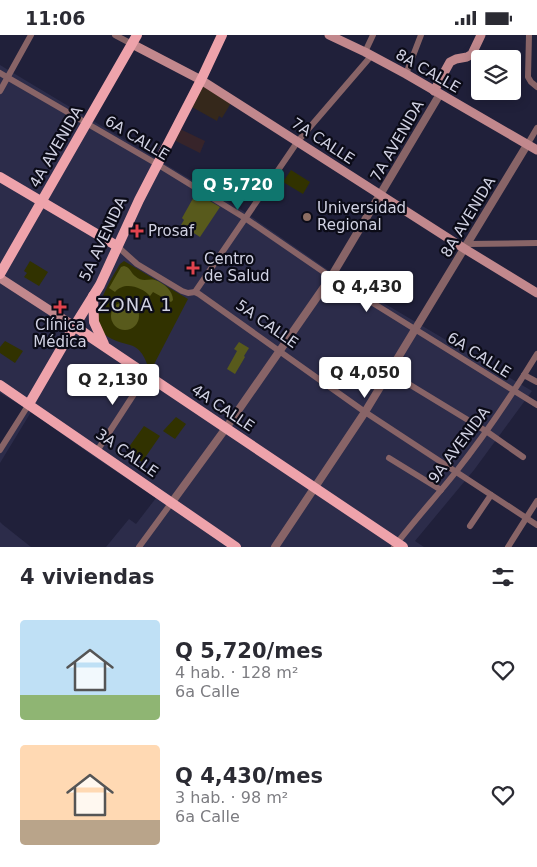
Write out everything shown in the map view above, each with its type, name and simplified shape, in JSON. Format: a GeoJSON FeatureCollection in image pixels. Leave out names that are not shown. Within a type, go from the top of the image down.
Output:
{"type":"FeatureCollection","features":[{"type":"Feature","properties":{"kind":"main road","name":"5A AVENIDA"},"geometry":{"type":"LineString","coordinates":[[29,404],[114,257],[157,164],[222,35]]}},
{"type":"Feature","properties":{"kind":"main road","name":"8A CALLE"},"geometry":{"type":"LineString","coordinates":[[329,35],[368,53],[406,74],[537,151]]}},
{"type":"Feature","properties":{"kind":"main road","name":"7A AVENIDA"},"geometry":{"type":"LineString","coordinates":[[437,92],[450,62],[472,54],[481,35]]}},
{"type":"Feature","properties":{"kind":"main road","name":"7A CALLE"},"geometry":{"type":"LineString","coordinates":[[135,39],[537,293]]}},
{"type":"Feature","properties":{"kind":"main road","name":"4A AVENIDA"},"geometry":{"type":"LineString","coordinates":[[0,274],[135,39]]}},
{"type":"Feature","properties":{"kind":"main road","name":"5A CALLE"},"geometry":{"type":"LineString","coordinates":[[0,177],[117,247]]}},
{"type":"Feature","properties":{"kind":"main road","name":"4A CALLE"},"geometry":{"type":"LineString","coordinates":[[0,278],[104,345],[398,546]]}},
{"type":"Feature","properties":{"kind":"main road"},"geometry":{"type":"LineString","coordinates":[[93,296],[94,322],[104,345]]}},
{"type":"Feature","properties":{"kind":"main road","name":"3A CALLE"},"geometry":{"type":"LineString","coordinates":[[0,385],[236,547]]}},
{"type":"Feature","properties":{"kind":"street"},"geometry":{"type":"LineString","coordinates":[[0,91],[31,35]]}},
{"type":"Feature","properties":{"kind":"street","name":"7A CALLE"},"geometry":{"type":"LineString","coordinates":[[115,35],[135,39]]}},
{"type":"Feature","properties":{"kind":"street"},"geometry":{"type":"LineString","coordinates":[[195,292],[298,141],[368,53],[373,35]]}},
{"type":"Feature","properties":{"kind":"street"},"geometry":{"type":"LineString","coordinates":[[406,74],[421,35]]}},
{"type":"Feature","properties":{"kind":"street"},"geometry":{"type":"LineString","coordinates":[[529,35],[528,67],[530,81],[537,87]]}},
{"type":"Feature","properties":{"kind":"street","name":"6A CALLE"},"geometry":{"type":"LineString","coordinates":[[0,73],[88,123],[245,218],[330,277],[537,405]]}},
{"type":"Feature","properties":{"kind":"street","name":"7A AVENIDA"},"geometry":{"type":"LineString","coordinates":[[139,547],[226,429],[330,277],[381,195],[437,92]]}},
{"type":"Feature","properties":{"kind":"street","name":"8A AVENIDA"},"geometry":{"type":"LineString","coordinates":[[275,547],[365,412],[467,247],[537,128]]}},
{"type":"Feature","properties":{"kind":"street"},"geometry":{"type":"LineString","coordinates":[[467,247],[537,243]]}},
{"type":"Feature","properties":{"kind":"street","name":"5A CALLE"},"geometry":{"type":"LineString","coordinates":[[117,247],[137,264],[182,291],[188,293],[195,292],[365,412],[537,525]]}},
{"type":"Feature","properties":{"kind":"street","name":"9A AVENIDA"},"geometry":{"type":"LineString","coordinates":[[398,546],[515,392],[537,354]]}},
{"type":"Feature","properties":{"kind":"street"},"geometry":{"type":"LineString","coordinates":[[389,372],[486,431],[523,457]]}},
{"type":"Feature","properties":{"kind":"street"},"geometry":{"type":"LineString","coordinates":[[97,451],[147,374]]}},
{"type":"Feature","properties":{"kind":"street"},"geometry":{"type":"LineString","coordinates":[[524,375],[537,382]]}},
{"type":"Feature","properties":{"kind":"street","name":"5A AVENIDA"},"geometry":{"type":"LineString","coordinates":[[0,450],[29,404]]}},
{"type":"Feature","properties":{"kind":"street"},"geometry":{"type":"LineString","coordinates":[[389,458],[440,490]]}},
{"type":"Feature","properties":{"kind":"street"},"geometry":{"type":"LineString","coordinates":[[470,526],[491,495]]}},
{"type":"Feature","properties":{"kind":"street"},"geometry":{"type":"LineString","coordinates":[[508,547],[537,501]]}},
{"type":"Feature","properties":{"kind":"shaded area"},"geometry":{"type":"Polygon","coordinates":[[[0,65],[243,211],[328,270],[532,391],[474,470],[415,541],[424,547],[106,547],[129,519],[136,524],[156,498],[31,412],[0,463],[0,452],[27,409],[0,393],[0,65]]]}},
{"type":"Feature","properties":{"kind":"shaded area"},"geometry":{"type":"Polygon","coordinates":[[[203,86],[231,103],[222,118],[219,116],[217,121],[192,107],[203,86]]]}},
{"type":"Feature","properties":{"kind":"shaded area"},"geometry":{"type":"Polygon","coordinates":[[[180,129],[205,141],[200,153],[174,140],[180,129]]]}},
{"type":"Feature","properties":{"kind":"shaded area"},"geometry":{"type":"Polygon","coordinates":[[[291,170],[310,182],[303,194],[283,182],[291,170]]]}},
{"type":"Feature","properties":{"kind":"shaded area"},"geometry":{"type":"Polygon","coordinates":[[[196,193],[220,207],[200,237],[181,225],[184,220],[182,218],[196,193]]]}},
{"type":"Feature","properties":{"kind":"shaded area"},"geometry":{"type":"Polygon","coordinates":[[[30,261],[48,272],[39,286],[24,277],[27,273],[24,271],[30,261]]]}},
{"type":"Feature","properties":{"kind":"shaded area"},"geometry":{"type":"Polygon","coordinates":[[[124,261],[188,299],[150,372],[138,349],[112,339],[103,332],[99,324],[98,314],[105,292],[120,264],[124,261]]]}},
{"type":"Feature","properties":{"kind":"shaded area"},"geometry":{"type":"Polygon","coordinates":[[[124,266],[138,278],[155,280],[162,283],[170,291],[173,300],[171,302],[153,292],[150,296],[138,288],[128,286],[115,292],[109,288],[121,267],[124,266]]]}},
{"type":"Feature","properties":{"kind":"shaded area"},"geometry":{"type":"Polygon","coordinates":[[[125,302],[135,306],[139,316],[135,326],[125,330],[115,326],[111,316],[115,306],[125,302]]]}},
{"type":"Feature","properties":{"kind":"shaded area"},"geometry":{"type":"Polygon","coordinates":[[[5,341],[23,351],[15,363],[0,353],[0,347],[5,341]]]}},
{"type":"Feature","properties":{"kind":"shaded area"},"geometry":{"type":"Polygon","coordinates":[[[239,342],[249,348],[235,374],[227,369],[237,351],[234,349],[239,342]]]}},
{"type":"Feature","properties":{"kind":"shaded area"},"geometry":{"type":"Polygon","coordinates":[[[176,417],[186,424],[175,439],[163,431],[176,417]]]}},
{"type":"Feature","properties":{"kind":"shaded area"},"geometry":{"type":"Polygon","coordinates":[[[144,426],[160,436],[142,462],[126,451],[144,426]]]}},
{"type":"Feature","properties":{"kind":"shaded area"},"geometry":{"type":"Polygon","coordinates":[[[0,522],[2,524],[31,547],[0,547],[0,522]]]}},
{"type":"Feature","properties":{"kind":"place","name":"Universidad Regional"},"geometry":{"type":"Point","coordinates":[307,217]}},
{"type":"Feature","properties":{"kind":"place","name":"Prosaf"},"geometry":{"type":"Point","coordinates":[137,231]}},
{"type":"Feature","properties":{"kind":"place","name":"Centro de Salud"},"geometry":{"type":"Point","coordinates":[193,268]}},
{"type":"Feature","properties":{"kind":"place","name":"Clínica Médica"},"geometry":{"type":"Point","coordinates":[60,307]}},
{"type":"Feature","properties":{"kind":"district","name":"ZONA 1"},"geometry":{"type":"Point","coordinates":[135,304]}}]}
